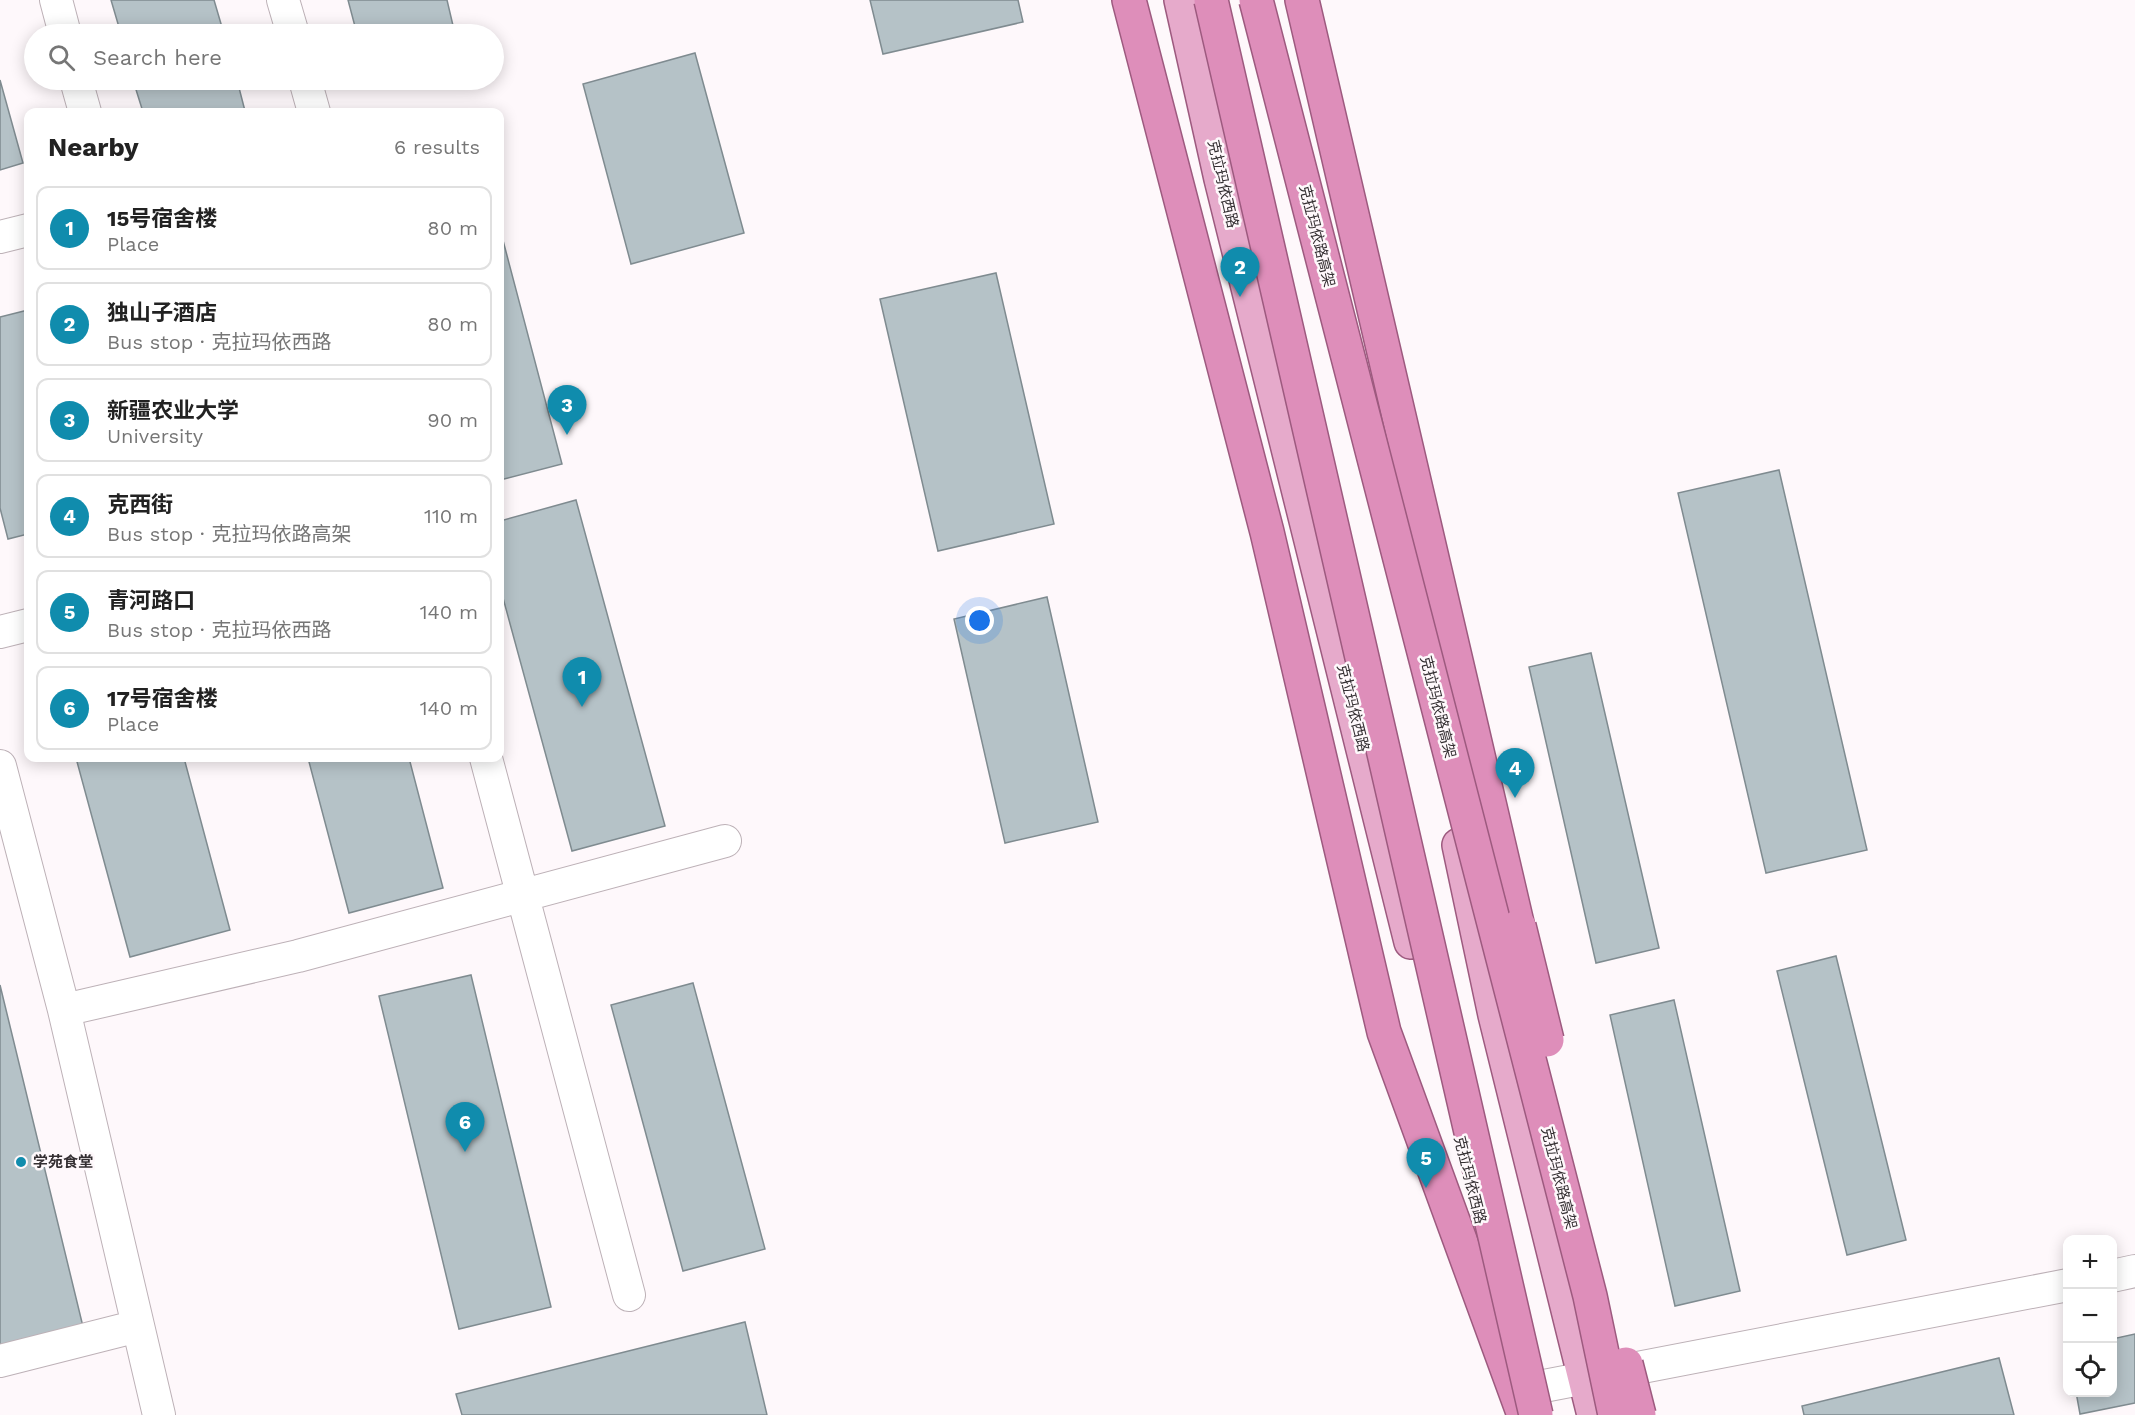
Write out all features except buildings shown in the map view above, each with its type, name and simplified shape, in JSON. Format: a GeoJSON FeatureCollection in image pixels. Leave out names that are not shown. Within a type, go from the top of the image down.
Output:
{"type":"FeatureCollection","features":[{"type":"Feature","properties":{"kind":"highway"},"geometry":{"type":"LineString","coordinates":[[1129,0],[1267,532],[1384,1032],[1528,1409]]}},
{"type":"Feature","properties":{"kind":"highway"},"geometry":{"type":"LineString","coordinates":[[1210,0],[1528,1409]]}},
{"type":"Feature","properties":{"kind":"highway","name":"克拉玛依路高架"},"geometry":{"type":"LineString","coordinates":[[1256,0],[1590,1296],[1615,1415]]}},
{"type":"Feature","properties":{"kind":"highway"},"geometry":{"type":"LineString","coordinates":[[1302,0],[1520,926],[1639,1415]]}},
{"type":"Feature","properties":{"kind":"highway"},"geometry":{"type":"LineString","coordinates":[[1520,926],[1590,1296]]}},
{"type":"Feature","properties":{"kind":"main road","name":"克拉玛依西路"},"geometry":{"type":"LineString","coordinates":[[1181,0],[1224,191],[1528,1409]]}},
{"type":"Feature","properties":{"kind":"main road"},"geometry":{"type":"LineString","coordinates":[[1265,0],[1363,394],[1495,1016],[1594,1415]]}},
{"type":"Feature","properties":{"kind":"street"},"geometry":{"type":"LineString","coordinates":[[56,0],[62,24]]}},
{"type":"Feature","properties":{"kind":"street"},"geometry":{"type":"LineString","coordinates":[[284,0],[290,24]]}},
{"type":"Feature","properties":{"kind":"street"},"geometry":{"type":"LineString","coordinates":[[79,90],[84,108]]}},
{"type":"Feature","properties":{"kind":"street"},"geometry":{"type":"LineString","coordinates":[[308,90],[313,108]]}},
{"type":"Feature","properties":{"kind":"street"},"geometry":{"type":"LineString","coordinates":[[0,237],[24,231]]}},
{"type":"Feature","properties":{"kind":"street"},"geometry":{"type":"LineString","coordinates":[[0,632],[24,626]]}},
{"type":"Feature","properties":{"kind":"street"},"geometry":{"type":"LineString","coordinates":[[487,762],[629,1295]]}},
{"type":"Feature","properties":{"kind":"street"},"geometry":{"type":"LineString","coordinates":[[0,766],[8,832],[64,1010],[159,1415]]}},
{"type":"Feature","properties":{"kind":"street"},"geometry":{"type":"LineString","coordinates":[[64,1010],[298,956],[725,841]]}},
{"type":"Feature","properties":{"kind":"street"},"geometry":{"type":"LineString","coordinates":[[2117,1275],[2135,1271]]}},
{"type":"Feature","properties":{"kind":"street"},"geometry":{"type":"LineString","coordinates":[[1528,1409],[1585,1379],[2063,1286]]}},
{"type":"Feature","properties":{"kind":"street"},"geometry":{"type":"LineString","coordinates":[[0,1361],[138,1326]]}},
{"type":"Feature","properties":{"kind":"place","name":"独山子酒店"},"geometry":{"type":"Point","coordinates":[1240,297]}},
{"type":"Feature","properties":{"kind":"place","name":"新疆农业大学"},"geometry":{"type":"Point","coordinates":[567,435]}},
{"type":"Feature","properties":{"kind":"place","name":"15号宿舍楼"},"geometry":{"type":"Point","coordinates":[582,707]}},
{"type":"Feature","properties":{"kind":"place","name":"克西街"},"geometry":{"type":"Point","coordinates":[1515,798]}},
{"type":"Feature","properties":{"kind":"place","name":"17号宿舍楼"},"geometry":{"type":"Point","coordinates":[465,1152]}},
{"type":"Feature","properties":{"kind":"place","name":"学苑食堂"},"geometry":{"type":"Point","coordinates":[21,1162]}},
{"type":"Feature","properties":{"kind":"place","name":"青河路口"},"geometry":{"type":"Point","coordinates":[1426,1188]}}]}
